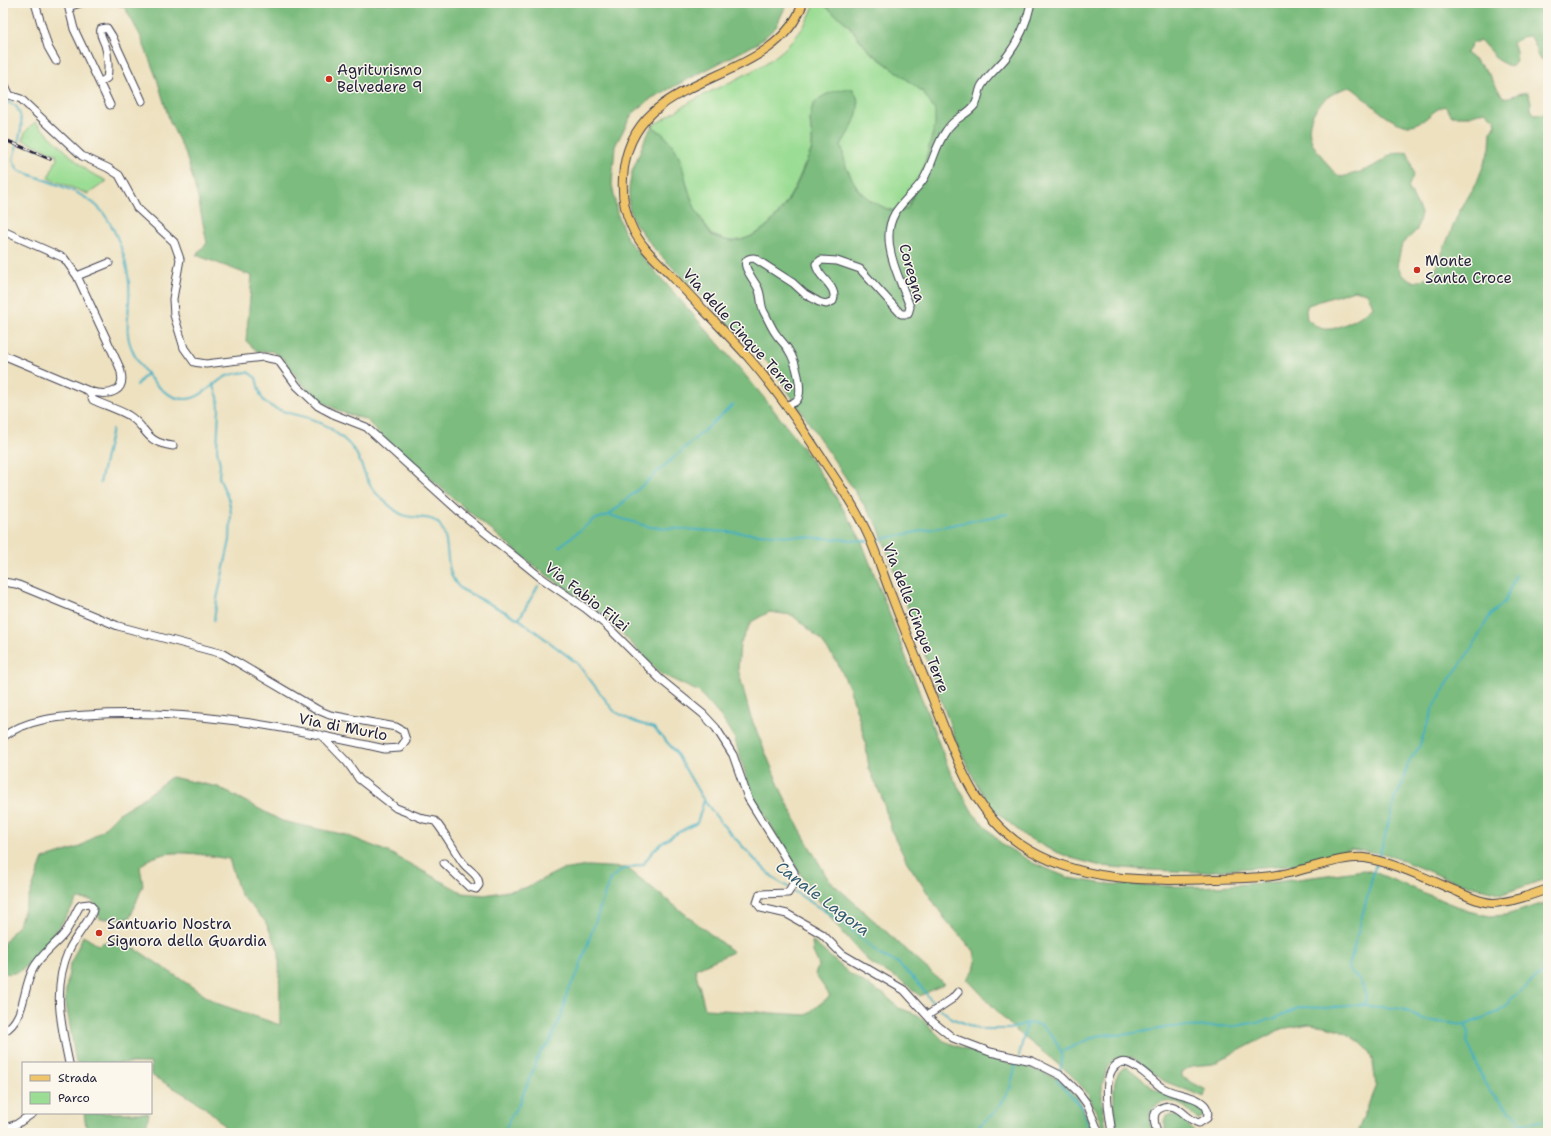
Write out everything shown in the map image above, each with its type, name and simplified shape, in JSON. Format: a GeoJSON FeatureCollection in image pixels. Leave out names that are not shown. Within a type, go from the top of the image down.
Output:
{"type":"FeatureCollection","features":[{"type":"Feature","properties":{"kind":"main road","name":"Via delle Cinque Terre"},"geometry":{"type":"LineString","coordinates":[[804,3],[794,24],[773,46],[671,99],[650,114],[630,143],[626,155],[622,182],[623,197],[630,224],[643,245],[746,354],[787,405],[861,519],[967,784],[988,815],[1020,844],[1055,864],[1080,871],[1125,879],[1168,880],[1276,876],[1346,860],[1365,858],[1412,873],[1488,903],[1511,901],[1548,889]]}},
{"type":"Feature","properties":{"kind":"street"},"geometry":{"type":"LineString","coordinates":[[35,3],[48,47],[56,61]]}},
{"type":"Feature","properties":{"kind":"street"},"geometry":{"type":"LineString","coordinates":[[80,3],[67,4],[74,30],[101,82],[110,105]]}},
{"type":"Feature","properties":{"kind":"street","name":"Coregna"},"geometry":{"type":"LineString","coordinates":[[787,405],[796,401],[798,397],[799,386],[797,370],[789,351],[776,334],[763,310],[759,289],[746,268],[745,263],[754,258],[793,283],[812,298],[826,304],[833,301],[835,296],[832,288],[817,270],[816,264],[821,260],[837,261],[860,269],[901,314],[908,314],[910,307],[892,253],[889,238],[890,225],[896,208],[914,192],[924,179],[933,160],[940,138],[948,127],[957,118],[973,108],[981,86],[1008,55],[1024,28],[1031,3]]}},
{"type":"Feature","properties":{"kind":"street"},"geometry":{"type":"LineString","coordinates":[[101,82],[107,78],[108,72],[105,45],[100,32],[104,27],[107,28],[112,36],[142,102]]}},
{"type":"Feature","properties":{"kind":"street"},"geometry":{"type":"LineString","coordinates":[[3,81],[6,94]]}},
{"type":"Feature","properties":{"kind":"street","name":"Via Fabio Filzi"},"geometry":{"type":"LineString","coordinates":[[6,94],[21,99],[82,156],[108,168],[119,176],[137,208],[174,242],[180,259],[173,299],[174,315],[184,348],[191,358],[198,363],[206,364],[263,356],[278,360],[297,386],[318,406],[333,414],[366,427],[462,514],[540,577],[586,608],[606,625],[660,679],[703,714],[716,728],[733,755],[748,798],[795,877],[788,893],[762,893],[758,896],[757,903],[761,908],[786,914],[822,934],[842,954],[904,990],[948,1035],[958,1041],[990,1052],[1032,1061],[1062,1076],[1087,1104],[1099,1133]]}},
{"type":"Feature","properties":{"kind":"street"},"geometry":{"type":"LineString","coordinates":[[3,231],[64,258],[77,276],[122,373],[120,385],[111,393],[101,394],[89,391],[3,355]]}},
{"type":"Feature","properties":{"kind":"street"},"geometry":{"type":"LineString","coordinates":[[77,276],[109,263]]}},
{"type":"Feature","properties":{"kind":"street"},"geometry":{"type":"LineString","coordinates":[[89,391],[93,400],[128,415],[150,439],[162,444],[173,446]]}},
{"type":"Feature","properties":{"kind":"street","name":"Via di Murlo"},"geometry":{"type":"LineString","coordinates":[[3,582],[16,584],[118,626],[223,654],[318,710],[330,715],[396,727],[403,730],[406,740],[403,746],[392,750],[258,723],[198,716],[136,712],[57,717],[20,727],[3,737]]}},
{"type":"Feature","properties":{"kind":"street"},"geometry":{"type":"LineString","coordinates":[[321,735],[347,762],[358,779],[396,808],[424,819],[435,821],[456,850],[463,864],[476,875],[480,885],[476,889],[469,887],[444,864]]}},
{"type":"Feature","properties":{"kind":"street"},"geometry":{"type":"LineString","coordinates":[[3,1032],[11,1025],[19,1014],[28,979],[35,964],[63,935],[81,905],[90,904],[93,911],[68,951],[58,993],[59,1012],[69,1062]]}},
{"type":"Feature","properties":{"kind":"street"},"geometry":{"type":"LineString","coordinates":[[928,1016],[958,992]]}},
{"type":"Feature","properties":{"kind":"street"},"geometry":{"type":"LineString","coordinates":[[1112,1133],[1107,1098],[1108,1086],[1114,1069],[1121,1063],[1125,1062],[1132,1065],[1161,1087],[1194,1098],[1202,1102],[1207,1108],[1209,1114],[1208,1118],[1199,1123],[1176,1107],[1162,1108],[1158,1110],[1154,1117],[1157,1133]]}},
{"type":"Feature","properties":{"kind":"street"},"geometry":{"type":"LineString","coordinates":[[3,1129],[17,1124],[32,1114]]}},
{"type":"Feature","properties":{"kind":"green space"},"geometry":{"type":"Polygon","coordinates":[[[114,3],[214,3],[224,6],[237,3],[787,3],[776,27],[758,43],[652,98],[632,114],[615,146],[612,184],[617,213],[627,239],[721,347],[782,421],[811,459],[837,499],[861,540],[950,772],[973,813],[1003,845],[1033,863],[1069,878],[1105,884],[1202,887],[1276,882],[1364,870],[1374,872],[1468,911],[1490,916],[1506,915],[1548,902],[1548,1133],[1357,1133],[1376,1085],[1373,1063],[1369,1051],[1361,1043],[1340,1030],[1309,1024],[1281,1029],[1213,1064],[1191,1066],[1182,1072],[1182,1077],[1206,1090],[1204,1097],[1164,1081],[1132,1057],[1114,1059],[1104,1077],[1102,1086],[1102,1103],[1107,1133],[1105,1133],[1092,1102],[1085,1090],[1069,1073],[1013,1028],[967,979],[974,970],[976,962],[974,951],[945,919],[907,862],[892,832],[882,798],[869,768],[865,740],[849,687],[837,662],[819,638],[792,615],[769,612],[751,622],[740,644],[738,669],[750,715],[780,788],[803,835],[828,879],[944,984],[920,996],[902,981],[870,963],[833,921],[801,875],[752,795],[734,737],[721,717],[699,692],[661,674],[605,616],[538,569],[379,434],[367,420],[341,412],[318,399],[301,383],[282,357],[271,351],[258,352],[246,341],[252,276],[196,255],[207,243],[198,198],[186,155],[170,122],[157,79],[140,35],[125,8],[114,3]]]}},
{"type":"Feature","properties":{"kind":"green space"},"geometry":{"type":"Polygon","coordinates":[[[815,3],[823,4],[837,14],[868,50],[906,78],[931,102],[935,111],[936,120],[934,132],[927,160],[908,208],[899,212],[887,209],[871,201],[858,190],[846,167],[841,145],[855,118],[858,104],[857,96],[853,89],[837,91],[822,97],[814,104],[810,114],[812,146],[810,154],[793,190],[778,213],[759,232],[748,238],[732,241],[711,235],[695,207],[677,152],[671,143],[652,126],[694,100],[765,64],[794,39],[806,23],[815,3]]]}},
{"type":"Feature","properties":{"kind":"green space"},"geometry":{"type":"Polygon","coordinates":[[[821,3],[1545,3],[1543,17],[1548,30],[1548,63],[1538,57],[1533,40],[1529,36],[1522,37],[1513,43],[1516,49],[1516,59],[1514,65],[1511,67],[1499,61],[1480,40],[1472,44],[1466,53],[1486,70],[1503,97],[1528,93],[1531,102],[1531,109],[1534,114],[1548,113],[1548,878],[1502,894],[1450,880],[1386,854],[1350,849],[1311,863],[1200,872],[1101,866],[1071,858],[1047,848],[1025,836],[994,810],[976,783],[957,744],[878,526],[771,366],[657,252],[634,222],[629,207],[629,188],[632,172],[645,139],[652,126],[671,143],[677,152],[695,207],[711,235],[734,241],[747,238],[759,232],[770,223],[787,202],[811,152],[812,142],[810,119],[812,108],[815,103],[827,94],[843,89],[853,89],[857,96],[858,111],[853,125],[841,145],[846,167],[858,190],[871,201],[887,209],[899,212],[908,208],[921,176],[935,125],[935,111],[923,92],[868,50],[850,26],[821,3]],[[1350,87],[1333,94],[1318,106],[1310,123],[1312,142],[1331,169],[1341,177],[1369,169],[1391,154],[1398,152],[1408,153],[1414,174],[1408,187],[1421,213],[1417,230],[1402,244],[1397,265],[1402,275],[1414,282],[1429,278],[1434,273],[1458,214],[1477,182],[1490,148],[1491,132],[1496,124],[1495,120],[1485,111],[1469,116],[1452,116],[1445,106],[1441,107],[1416,124],[1407,125],[1390,119],[1381,113],[1350,87]],[[1354,290],[1308,305],[1306,310],[1307,319],[1320,328],[1330,329],[1340,327],[1360,317],[1373,306],[1367,293],[1354,290]]]}},
{"type":"Feature","properties":{"kind":"green space"},"geometry":{"type":"Polygon","coordinates":[[[35,122],[87,171],[107,181],[88,194],[48,178],[57,159],[56,154],[23,140],[25,132],[35,122]]]}},
{"type":"Feature","properties":{"kind":"green space"},"geometry":{"type":"Polygon","coordinates":[[[171,777],[218,787],[282,821],[346,835],[388,852],[463,893],[485,895],[525,888],[561,870],[588,866],[627,868],[733,952],[695,969],[705,1009],[806,1015],[830,996],[815,974],[819,965],[813,952],[812,941],[850,974],[885,995],[899,1008],[918,1015],[944,1041],[992,1059],[1025,1066],[1057,1078],[1076,1097],[1083,1108],[1094,1133],[228,1133],[214,1115],[204,1107],[152,1076],[152,1062],[76,1062],[65,997],[70,965],[83,936],[98,945],[118,937],[216,1003],[280,1025],[279,951],[265,921],[240,894],[229,859],[194,854],[170,853],[159,855],[149,860],[140,867],[143,885],[130,918],[100,919],[97,907],[91,900],[78,899],[55,933],[34,959],[23,968],[13,973],[3,972],[3,944],[19,924],[43,859],[80,847],[102,830],[120,812],[145,797],[171,777]]]}},
{"type":"Feature","properties":{"kind":"green space"},"geometry":{"type":"Polygon","coordinates":[[[1127,1067],[1156,1090],[1199,1106],[1204,1112],[1203,1117],[1198,1119],[1180,1104],[1164,1102],[1156,1106],[1151,1113],[1150,1121],[1152,1133],[1118,1133],[1114,1107],[1114,1086],[1116,1077],[1121,1070],[1127,1067]]]}},
{"type":"Feature","properties":{"kind":"green space"},"geometry":{"type":"Polygon","coordinates":[[[84,1114],[149,1114],[145,1133],[87,1133],[84,1114]]]}},
{"type":"Feature","properties":{"kind":"green space"},"geometry":{"type":"Polygon","coordinates":[[[1172,1115],[1180,1117],[1196,1133],[1165,1133],[1165,1121],[1167,1116],[1172,1115]]]}},
{"type":"Feature","properties":{"kind":"waterway","name":"Canale Lagora"},"geometry":{"type":"LineString","coordinates":[[3,100],[16,106],[21,120],[20,133],[13,160],[18,170],[77,193],[87,199],[97,206],[112,227],[125,259],[128,275],[128,335],[130,345],[148,376],[157,385],[175,397],[191,399],[227,376],[248,372],[256,378],[259,391],[266,403],[285,412],[312,419],[334,431],[348,443],[355,452],[365,476],[374,491],[383,500],[401,514],[430,519],[439,524],[446,539],[451,574],[461,589],[519,619],[577,663],[614,711],[632,721],[654,728],[675,751],[701,796],[721,823],[758,863],[776,880],[788,887]]}},
{"type":"Feature","properties":{"kind":"waterway"},"geometry":{"type":"LineString","coordinates":[[137,385],[147,373]]}},
{"type":"Feature","properties":{"kind":"waterway"},"geometry":{"type":"LineString","coordinates":[[213,384],[218,397],[219,408],[217,450],[220,464],[219,477],[229,501],[231,513],[230,540],[214,620]]}},
{"type":"Feature","properties":{"kind":"waterway"},"geometry":{"type":"LineString","coordinates":[[559,547],[593,520],[609,515],[733,405]]}},
{"type":"Feature","properties":{"kind":"waterway"},"geometry":{"type":"LineString","coordinates":[[100,483],[112,429]]}},
{"type":"Feature","properties":{"kind":"waterway"},"geometry":{"type":"LineString","coordinates":[[876,540],[1007,514]]}},
{"type":"Feature","properties":{"kind":"waterway"},"geometry":{"type":"LineString","coordinates":[[609,515],[650,527],[868,541]]}},
{"type":"Feature","properties":{"kind":"waterway"},"geometry":{"type":"LineString","coordinates":[[1377,859],[1382,847],[1395,798],[1401,787],[1408,763],[1419,747],[1434,707],[1450,679],[1472,648],[1489,617],[1505,601],[1516,574]]}},
{"type":"Feature","properties":{"kind":"waterway"},"geometry":{"type":"LineString","coordinates":[[519,619],[538,586]]}},
{"type":"Feature","properties":{"kind":"waterway"},"geometry":{"type":"LineString","coordinates":[[504,1133],[511,1116],[520,1102],[540,1053],[549,1043],[562,1014],[567,992],[577,975],[610,879],[621,870],[644,864],[654,850],[667,839],[697,823],[704,801]]}},
{"type":"Feature","properties":{"kind":"waterway"},"geometry":{"type":"LineString","coordinates":[[1360,1005],[1367,1002],[1365,993],[1359,979],[1351,972],[1349,966],[1376,863]]}},
{"type":"Feature","properties":{"kind":"waterway","name":"Canale Lagora"},"geometry":{"type":"LineString","coordinates":[[792,890],[846,925],[882,956],[898,963],[919,984],[936,1007]]}},
{"type":"Feature","properties":{"kind":"waterway"},"geometry":{"type":"LineString","coordinates":[[1061,1052],[1096,1036],[1111,1034],[1122,1035],[1171,1027],[1236,1026],[1273,1019],[1301,1007],[1326,1008],[1359,1005],[1403,1009],[1423,1020],[1465,1025],[1498,1012],[1507,1006],[1511,999],[1548,968]]}},
{"type":"Feature","properties":{"kind":"waterway","name":"Canale Lagora"},"geometry":{"type":"LineString","coordinates":[[940,1009],[952,1018],[978,1029],[1010,1029],[1027,1023],[1041,1025],[1054,1038],[1061,1052],[1062,1063],[1057,1081],[1081,1107],[1089,1133]]}},
{"type":"Feature","properties":{"kind":"waterway"},"geometry":{"type":"LineString","coordinates":[[1019,1056],[1027,1023]]}},
{"type":"Feature","properties":{"kind":"waterway"},"geometry":{"type":"LineString","coordinates":[[1465,1025],[1469,1032],[1467,1041],[1484,1082],[1491,1093],[1514,1114],[1528,1133]]}},
{"type":"Feature","properties":{"kind":"waterway"},"geometry":{"type":"LineString","coordinates":[[971,1133],[995,1112],[1010,1088],[1017,1060]]}},
{"type":"Feature","properties":{"kind":"waterway"},"geometry":{"type":"LineString","coordinates":[[3,1098],[6,1122]]}},
{"type":"Feature","properties":{"kind":"waterway"},"geometry":{"type":"LineString","coordinates":[[1522,1124],[1548,1120]]}},
{"type":"Feature","properties":{"kind":"railway"},"geometry":{"type":"LineString","coordinates":[[3,139],[50,159]]}},
{"type":"Feature","properties":{"kind":"place","name":"Agriturismo Belvedere 9"},"geometry":{"type":"Point","coordinates":[329,79]}},
{"type":"Feature","properties":{"kind":"place","name":"Monte Santa Croce"},"geometry":{"type":"Point","coordinates":[1417,270]}},
{"type":"Feature","properties":{"kind":"place","name":"Santuario Nostra Signora della Guardia"},"geometry":{"type":"Point","coordinates":[99,933]}}]}
